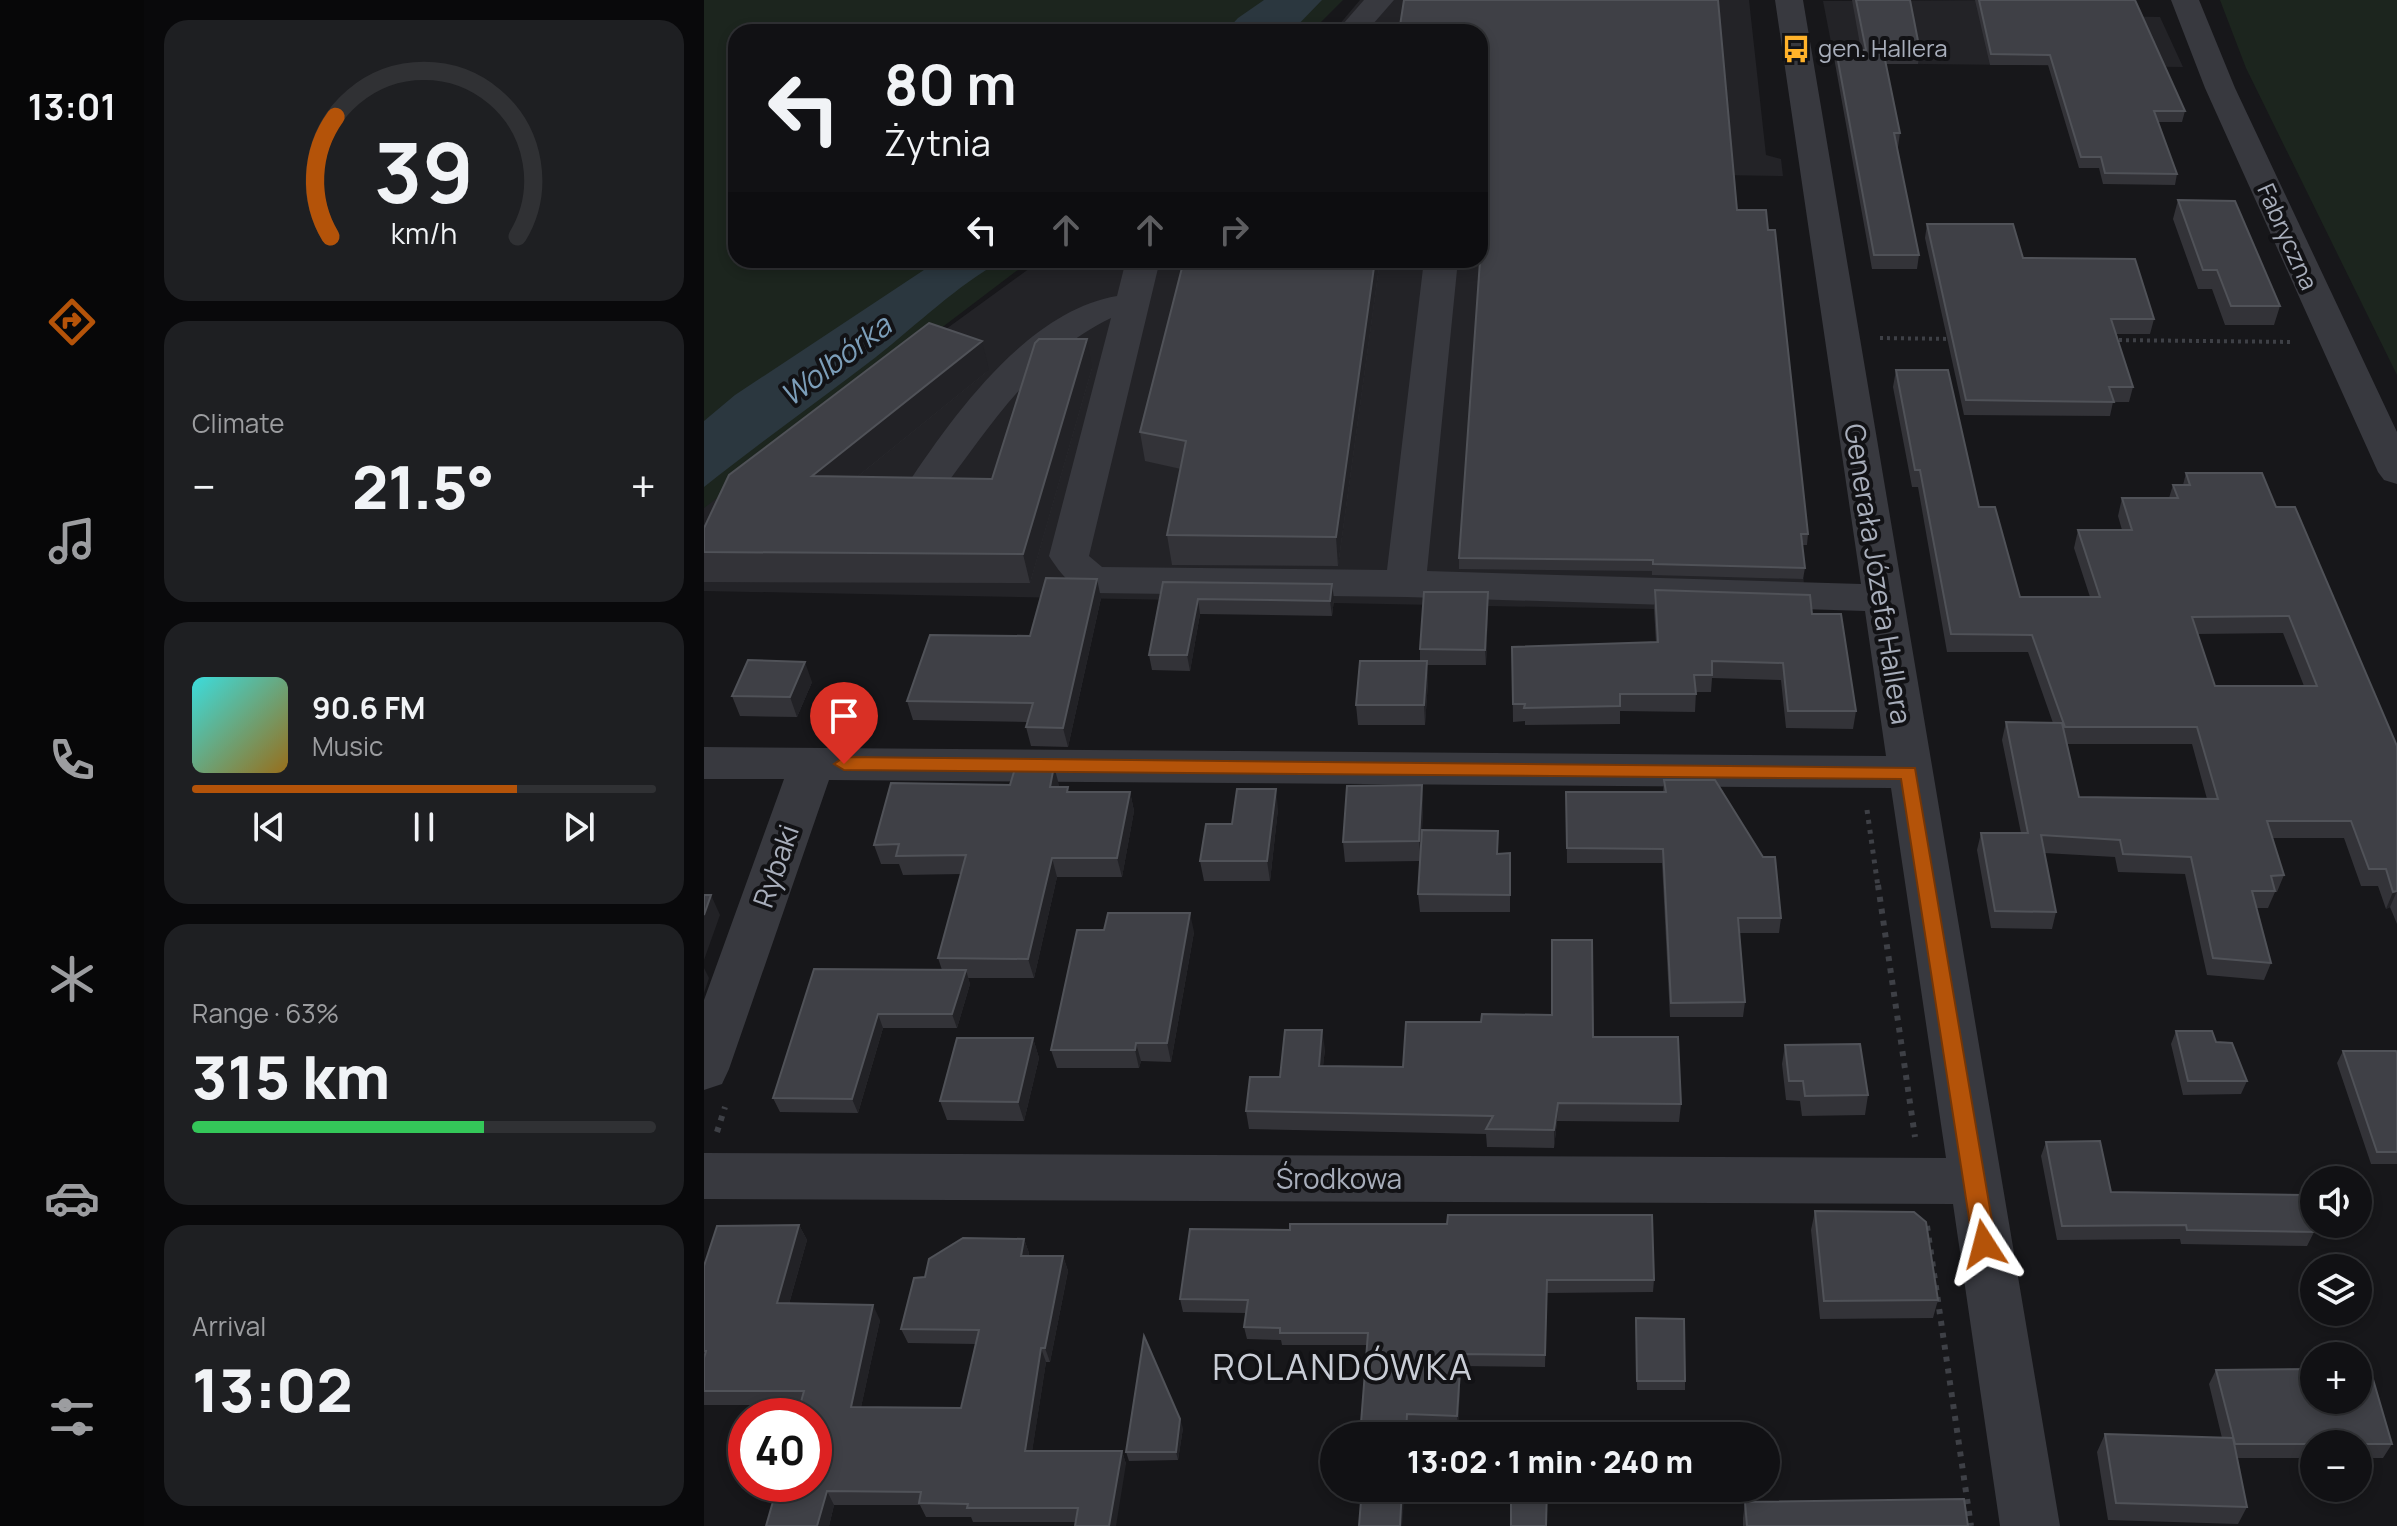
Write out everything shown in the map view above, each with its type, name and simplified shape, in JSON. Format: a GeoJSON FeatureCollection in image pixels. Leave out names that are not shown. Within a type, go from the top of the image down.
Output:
{"type":"FeatureCollection","features":[{"type":"Feature","properties":{"kind":"street"},"geometry":{"type":"LineString","coordinates":[[1358,24],[1380,0]]}},
{"type":"Feature","properties":{"kind":"street","name":"Generała Józefa Hallera"},"geometry":{"type":"LineString","coordinates":[[1789,0],[2030,1526]]}},
{"type":"Feature","properties":{"kind":"street","name":"Fabryczna"},"geometry":{"type":"LineString","coordinates":[[2185,0],[2220,88],[2397,472]]}},
{"type":"Feature","properties":{"kind":"street"},"geometry":{"type":"LineString","coordinates":[[1141,268],[1069,556],[1079,571],[1094,580],[1112,583],[1406,584],[1883,598]]}},
{"type":"Feature","properties":{"kind":"street"},"geometry":{"type":"LineString","coordinates":[[1406,584],[1440,268]]}},
{"type":"Feature","properties":{"kind":"street"},"geometry":{"type":"LineString","coordinates":[[926,485],[1029,356],[1089,312],[1115,304],[1134,304]]}},
{"type":"Feature","properties":{"kind":"street"},"geometry":{"type":"LineString","coordinates":[[704,763],[1909,772]]}},
{"type":"Feature","properties":{"kind":"street","name":"Rybaki"},"geometry":{"type":"LineString","coordinates":[[715,1086],[812,764]]}},
{"type":"Feature","properties":{"kind":"street","name":"Środkowa"},"geometry":{"type":"LineString","coordinates":[[711,1162],[1974,1181]]}},
{"type":"Feature","properties":{"kind":"path"},"geometry":{"type":"LineString","coordinates":[[1841,338],[1968,339]]}},
{"type":"Feature","properties":{"kind":"path"},"geometry":{"type":"LineString","coordinates":[[2112,340],[2335,342]]}},
{"type":"Feature","properties":{"kind":"path"},"geometry":{"type":"LineString","coordinates":[[711,1162],[716,1133],[715,1086]]}},
{"type":"Feature","properties":{"kind":"shaded area"},"geometry":{"type":"Polygon","coordinates":[[[704,0],[1343,0],[1319,24],[728,24],[728,268],[1020,268],[704,508],[704,0]]]}},
{"type":"Feature","properties":{"kind":"shaded area"},"geometry":{"type":"Polygon","coordinates":[[[1360,0],[1749,0],[1766,155],[1781,159],[1783,176],[1720,175],[1800,545],[1807,612],[704,591],[704,505],[1030,268],[1488,268],[1488,24],[1340,24],[1360,0]]]}},
{"type":"Feature","properties":{"kind":"shaded area"},"geometry":{"type":"Polygon","coordinates":[[[2040,0],[2045,15],[2160,17],[2183,67],[1835,63],[1823,1],[2040,0]]]}},
{"type":"Feature","properties":{"kind":"shaded area"},"geometry":{"type":"Polygon","coordinates":[[[2220,0],[2397,0],[2397,375],[2246,68],[2220,0]]]}},
{"type":"Feature","properties":{"kind":"water"},"geometry":{"type":"Polygon","coordinates":[[[1264,0],[1322,0],[1299,24],[1232,24],[1264,0]]]}},
{"type":"Feature","properties":{"kind":"water","name":"Wolbórka"},"geometry":{"type":"Polygon","coordinates":[[[927,268],[989,268],[704,487],[704,421],[735,395],[927,268]]]}},
{"type":"Feature","properties":{"kind":"building"},"geometry":{"type":"Polygon","coordinates":[[[1404,0],[1718,0],[1737,210],[1766,210],[1768,230],[1775,230],[1808,534],[1801,534],[1805,568],[1653,564],[1653,560],[1459,558],[1480,268],[1488,268],[1488,24],[1400,24],[1404,0]]]}},
{"type":"Feature","properties":{"kind":"building"},"geometry":{"type":"Polygon","coordinates":[[[1856,0],[1910,0],[1920,51],[1883,50],[1900,133],[1894,133],[1919,255],[1874,255],[1836,50],[1866,50],[1856,0]]]}},
{"type":"Feature","properties":{"kind":"building"},"geometry":{"type":"Polygon","coordinates":[[[1979,0],[2135,0],[2185,111],[2154,111],[2177,174],[2105,173],[2101,157],[2081,157],[2050,55],[1991,54],[1979,0]]]}},
{"type":"Feature","properties":{"kind":"building"},"geometry":{"type":"Polygon","coordinates":[[[2178,200],[2235,201],[2280,306],[2231,306],[2217,270],[2203,270],[2178,200]]]}},
{"type":"Feature","properties":{"kind":"building"},"geometry":{"type":"Polygon","coordinates":[[[1927,224],[2013,224],[2023,258],[2135,259],[2154,319],[2111,319],[2133,387],[2109,387],[2114,402],[1966,400],[1927,224]]]}},
{"type":"Feature","properties":{"kind":"building"},"geometry":{"type":"Polygon","coordinates":[[[1182,268],[1374,268],[1336,537],[1167,535],[1186,441],[1140,432],[1182,268]]]}},
{"type":"Feature","properties":{"kind":"building"},"geometry":{"type":"Polygon","coordinates":[[[929,323],[982,341],[812,476],[992,479],[1035,343],[1039,339],[1087,339],[1023,554],[704,552],[704,528],[729,475],[929,323]]]}},
{"type":"Feature","properties":{"kind":"building"},"geometry":{"type":"Polygon","coordinates":[[[1896,370],[1948,370],[1979,507],[1995,507],[2020,597],[2100,597],[2078,530],[2132,530],[2122,498],[2178,498],[2173,485],[2190,485],[2186,473],[2262,473],[2276,507],[2295,507],[2397,746],[2397,891],[2393,892],[2386,869],[2369,869],[2351,821],[2267,821],[2284,875],[2271,876],[2275,891],[2252,891],[2271,963],[2213,958],[2191,857],[2123,854],[2120,840],[2041,835],[2056,912],[1995,911],[1981,833],[2028,833],[2006,722],[2062,723],[2079,797],[2218,799],[2197,727],[2065,727],[2032,635],[1951,634],[1920,470],[1915,470],[1896,370]],[[2289,616],[2192,617],[2215,686],[2317,686],[2289,616]]]}},
{"type":"Feature","properties":{"kind":"building"},"geometry":{"type":"Polygon","coordinates":[[[1046,578],[1097,579],[1063,728],[1026,727],[1033,703],[907,701],[930,635],[1030,636],[1046,578]]]}},
{"type":"Feature","properties":{"kind":"building"},"geometry":{"type":"Polygon","coordinates":[[[1163,582],[1332,584],[1330,601],[1198,599],[1187,655],[1149,655],[1163,582]]]}},
{"type":"Feature","properties":{"kind":"building"},"geometry":{"type":"Polygon","coordinates":[[[1655,590],[1810,595],[1812,614],[1841,614],[1856,711],[1788,711],[1783,663],[1712,661],[1712,675],[1694,675],[1696,694],[1620,694],[1620,706],[1524,708],[1525,704],[1513,704],[1512,647],[1658,642],[1655,590]]]}},
{"type":"Feature","properties":{"kind":"building"},"geometry":{"type":"Polygon","coordinates":[[[1424,592],[1488,592],[1485,650],[1420,649],[1424,592]]]}},
{"type":"Feature","properties":{"kind":"building"},"geometry":{"type":"Polygon","coordinates":[[[748,660],[805,662],[790,697],[732,696],[748,660]]]}},
{"type":"Feature","properties":{"kind":"building"},"geometry":{"type":"Polygon","coordinates":[[[1360,661],[1427,661],[1424,705],[1356,705],[1360,661]]]}},
{"type":"Feature","properties":{"kind":"building"},"geometry":{"type":"Polygon","coordinates":[[[1016,765],[1054,766],[1050,787],[1068,787],[1067,792],[1130,792],[1117,858],[1052,858],[1028,959],[938,958],[966,855],[896,856],[899,844],[874,845],[891,783],[1010,785],[1016,765]]]}},
{"type":"Feature","properties":{"kind":"building"},"geometry":{"type":"Polygon","coordinates":[[[1664,780],[1715,780],[1763,857],[1775,857],[1781,918],[1738,918],[1745,1002],[1671,1003],[1663,849],[1567,848],[1566,792],[1666,792],[1664,780]]]}},
{"type":"Feature","properties":{"kind":"building"},"geometry":{"type":"Polygon","coordinates":[[[1422,785],[1419,841],[1343,842],[1347,786],[1422,785]]]}},
{"type":"Feature","properties":{"kind":"building"},"geometry":{"type":"Polygon","coordinates":[[[1237,789],[1276,789],[1267,861],[1200,861],[1206,824],[1232,824],[1237,789]]]}},
{"type":"Feature","properties":{"kind":"building"},"geometry":{"type":"Polygon","coordinates":[[[1422,830],[1498,831],[1497,854],[1510,853],[1510,895],[1418,894],[1422,830]]]}},
{"type":"Feature","properties":{"kind":"building"},"geometry":{"type":"Polygon","coordinates":[[[704,895],[711,895],[704,915],[704,895]]]}},
{"type":"Feature","properties":{"kind":"building"},"geometry":{"type":"Polygon","coordinates":[[[1108,913],[1190,913],[1167,1043],[1136,1043],[1135,1050],[1051,1050],[1077,930],[1104,930],[1108,913]]]}},
{"type":"Feature","properties":{"kind":"building"},"geometry":{"type":"Polygon","coordinates":[[[1552,940],[1592,940],[1593,1037],[1678,1037],[1681,1104],[1558,1103],[1554,1130],[1486,1129],[1493,1116],[1246,1111],[1250,1077],[1280,1077],[1285,1030],[1322,1030],[1319,1066],[1403,1067],[1406,1022],[1481,1022],[1482,1014],[1552,1015],[1552,940]]]}},
{"type":"Feature","properties":{"kind":"building"},"geometry":{"type":"Polygon","coordinates":[[[814,969],[966,970],[952,1014],[878,1014],[852,1099],[773,1098],[814,969]]]}},
{"type":"Feature","properties":{"kind":"building"},"geometry":{"type":"Polygon","coordinates":[[[2176,1031],[2212,1031],[2216,1042],[2232,1043],[2247,1081],[2188,1081],[2176,1031]]]}},
{"type":"Feature","properties":{"kind":"building"},"geometry":{"type":"Polygon","coordinates":[[[957,1038],[1033,1038],[1018,1102],[940,1101],[957,1038]]]}},
{"type":"Feature","properties":{"kind":"building"},"geometry":{"type":"Polygon","coordinates":[[[1860,1044],[1868,1095],[1805,1096],[1803,1081],[1789,1081],[1785,1045],[1860,1044]]]}},
{"type":"Feature","properties":{"kind":"building"},"geometry":{"type":"Polygon","coordinates":[[[2343,1051],[2396,1051],[2397,1152],[2377,1152],[2343,1051]]]}},
{"type":"Feature","properties":{"kind":"building"},"geometry":{"type":"Polygon","coordinates":[[[2100,1141],[2111,1192],[2300,1195],[2300,1232],[2187,1230],[2186,1225],[2062,1226],[2046,1142],[2100,1141]]]}},
{"type":"Feature","properties":{"kind":"building"},"geometry":{"type":"Polygon","coordinates":[[[1815,1211],[1914,1212],[1926,1222],[1938,1300],[1824,1301],[1815,1211]]]}},
{"type":"Feature","properties":{"kind":"building"},"geometry":{"type":"Polygon","coordinates":[[[1448,1215],[1652,1215],[1654,1280],[1547,1280],[1545,1355],[1461,1354],[1457,1416],[1407,1414],[1407,1422],[1361,1422],[1368,1333],[1280,1333],[1280,1328],[1244,1327],[1248,1300],[1180,1299],[1190,1229],[1290,1230],[1290,1224],[1447,1224],[1448,1215]]]}},
{"type":"Feature","properties":{"kind":"building"},"geometry":{"type":"Polygon","coordinates":[[[799,1225],[777,1303],[873,1305],[851,1407],[961,1408],[979,1330],[901,1329],[914,1278],[925,1277],[929,1259],[963,1238],[1024,1239],[1021,1256],[1063,1256],[1045,1348],[1041,1348],[1025,1451],[1122,1451],[1109,1526],[1075,1526],[1078,1508],[967,1508],[968,1504],[919,1503],[921,1492],[832,1491],[832,1398],[802,1398],[804,1391],[704,1391],[704,1266],[717,1226],[799,1225]]]}},
{"type":"Feature","properties":{"kind":"building"},"geometry":{"type":"Polygon","coordinates":[[[1636,1318],[1684,1319],[1685,1381],[1637,1381],[1636,1318]]]}},
{"type":"Feature","properties":{"kind":"building"},"geometry":{"type":"Polygon","coordinates":[[[1144,1336],[1180,1419],[1176,1452],[1126,1452],[1144,1336]]]}},
{"type":"Feature","properties":{"kind":"building"},"geometry":{"type":"Polygon","coordinates":[[[2300,1369],[2300,1414],[2372,1414],[2372,1376],[2392,1444],[2372,1444],[2372,1430],[2300,1430],[2300,1444],[2235,1444],[2216,1370],[2300,1369]]]}},
{"type":"Feature","properties":{"kind":"building"},"geometry":{"type":"Polygon","coordinates":[[[2105,1434],[2233,1438],[2247,1507],[2116,1503],[2105,1434]]]}},
{"type":"Feature","properties":{"kind":"building"},"geometry":{"type":"Polygon","coordinates":[[[1964,1499],[1968,1526],[1747,1526],[1745,1502],[1964,1499]]]}},
{"type":"Feature","properties":{"kind":"building"},"geometry":{"type":"Polygon","coordinates":[[[773,1502],[824,1502],[817,1526],[766,1526],[773,1502]]]}},
{"type":"Feature","properties":{"kind":"building"},"geometry":{"type":"Polygon","coordinates":[[[1361,1502],[1401,1502],[1400,1526],[1359,1526],[1361,1502]]]}},
{"type":"Feature","properties":{"kind":"building"},"geometry":{"type":"Polygon","coordinates":[[[1511,1502],[1547,1502],[1546,1526],[1511,1526],[1511,1502]]]}},
{"type":"Feature","properties":{"kind":"place","name":"gen. Hallera"},"geometry":{"type":"Point","coordinates":[1796,49]}},
{"type":"Feature","properties":{"kind":"district","name":"ROLANDÓWKA"},"geometry":{"type":"Point","coordinates":[1343,1367]}},
{"type":"Feature","properties":{"kind":"route"},"geometry":{"type":"LineString","coordinates":[[844,764],[1909,772],[1984,1244]]}}]}
